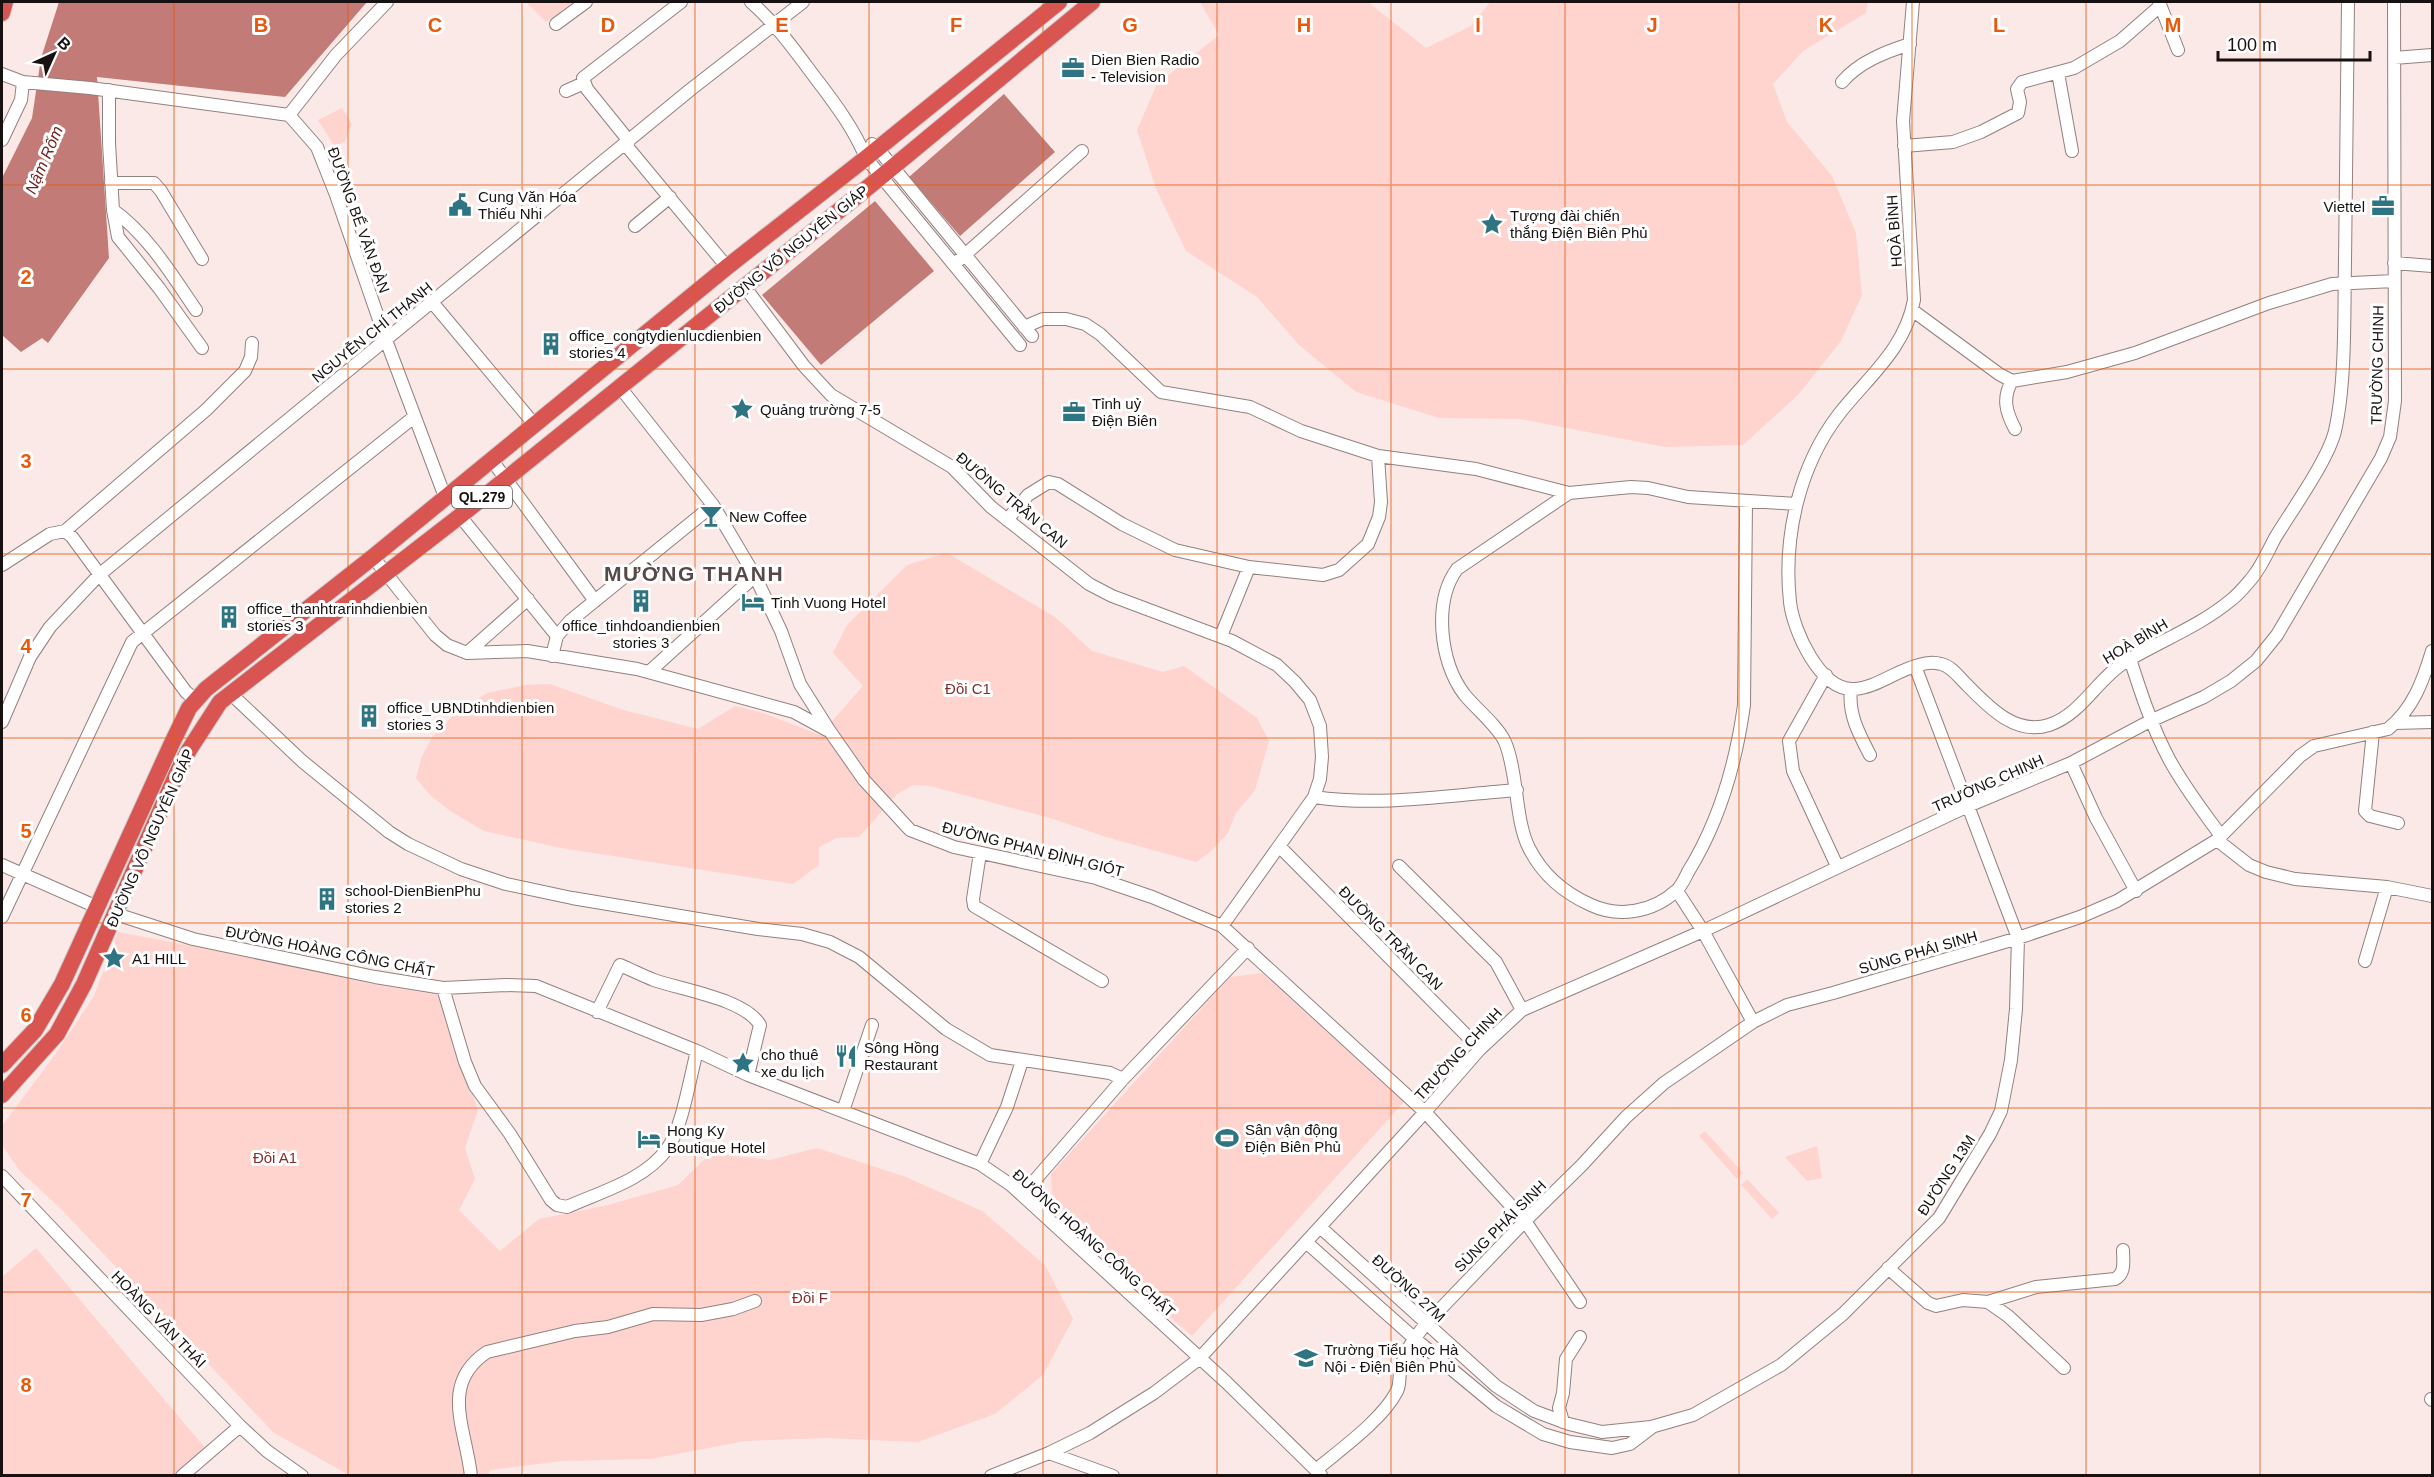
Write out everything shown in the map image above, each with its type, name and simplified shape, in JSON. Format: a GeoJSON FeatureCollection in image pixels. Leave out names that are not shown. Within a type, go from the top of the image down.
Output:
{"type":"FeatureCollection","features":[{"type":"Feature","properties":{"kind":"highway"},"geometry":{"type":"LineString","coordinates":[[2,13],[5,2]]}},
{"type":"Feature","properties":{"kind":"highway","name":"ĐƯỜNG VÕ NGUYÊN GIÁP"},"geometry":{"type":"LineString","coordinates":[[2,1065],[35,1030],[50,1008],[189,708],[206,689],[373,557],[727,267],[1059,2]]}},
{"type":"Feature","properties":{"kind":"highway","name":"ĐƯỜNG VÕ NGUYÊN GIÁP"},"geometry":{"type":"LineString","coordinates":[[2,1095],[57,1034],[84,984],[189,750],[220,702],[460,516],[1008,74],[1092,2]]}},
{"type":"Feature","properties":{"kind":"highway"},"geometry":{"type":"LineString","coordinates":[[727,267],[744,286]]}},
{"type":"Feature","properties":{"kind":"highway"},"geometry":{"type":"LineString","coordinates":[[445,497],[460,516]]}},
{"type":"Feature","properties":{"kind":"highway"},"geometry":{"type":"LineString","coordinates":[[304,612],[316,628]]}},
{"type":"Feature","properties":{"kind":"highway"},"geometry":{"type":"LineString","coordinates":[[97,907],[116,914]]}},
{"type":"Feature","properties":{"kind":"street"},"geometry":{"type":"LineString","coordinates":[[2,74],[26,83],[109,90],[290,115],[336,56],[387,2]]}},
{"type":"Feature","properties":{"kind":"street"},"geometry":{"type":"LineString","coordinates":[[556,24],[586,2]]}},
{"type":"Feature","properties":{"kind":"street"},"geometry":{"type":"LineString","coordinates":[[681,2],[583,78],[584,83],[627,143],[727,267]]}},
{"type":"Feature","properties":{"kind":"street"},"geometry":{"type":"LineString","coordinates":[[751,2],[775,24],[954,265],[1020,345]]}},
{"type":"Feature","properties":{"kind":"street","name":"NGUYỄN CHÍ THANH"},"geometry":{"type":"LineString","coordinates":[[2,722],[30,657],[50,627],[99,575],[803,2]]}},
{"type":"Feature","properties":{"kind":"street","name":"HOÀ BÌNH"},"geometry":{"type":"LineString","coordinates":[[1913,2],[1902,121],[1914,300],[1912,310],[1900,340],[1888,358],[1846,406],[1827,432],[1814,456],[1796,504],[1790,544],[1790,604],[1804,647],[1826,675],[1839,685],[1851,690],[1865,687],[1915,666],[1942,664],[1951,669],[2005,719],[2022,726],[2037,727],[2065,717],[2081,705],[2110,671],[2231,601],[2254,576],[2334,434],[2341,388],[2348,2]]}},
{"type":"Feature","properties":{"kind":"street","name":"TRƯỜNG CHINH"},"geometry":{"type":"LineString","coordinates":[[1199,1359],[1480,1049],[1522,1010],[1703,931],[1968,806],[2071,763],[2150,721],[2204,697],[2231,681],[2256,661],[2277,635],[2381,458],[2390,438],[2395,401],[2394,2]]}},
{"type":"Feature","properties":{"kind":"street"},"geometry":{"type":"LineString","coordinates":[[1904,146],[1953,142],[2010,119],[2018,113],[2020,102],[2017,89],[2022,82],[2074,68],[2120,41],[2160,4],[2178,50]]}},
{"type":"Feature","properties":{"kind":"street"},"geometry":{"type":"LineString","coordinates":[[1842,82],[1857,69],[1880,55],[1910,44]]}},
{"type":"Feature","properties":{"kind":"street"},"geometry":{"type":"LineString","coordinates":[[2394,58],[2433,55]]}},
{"type":"Feature","properties":{"kind":"street"},"geometry":{"type":"LineString","coordinates":[[2058,73],[2072,151]]}},
{"type":"Feature","properties":{"kind":"street"},"geometry":{"type":"LineString","coordinates":[[2,140],[21,100],[26,83]]}},
{"type":"Feature","properties":{"kind":"street"},"geometry":{"type":"LineString","coordinates":[[566,91],[584,83]]}},
{"type":"Feature","properties":{"kind":"street"},"geometry":{"type":"LineString","coordinates":[[109,90],[111,183],[118,237],[159,288],[202,348]]}},
{"type":"Feature","properties":{"kind":"street","name":"ĐƯỜNG BẾ VĂN ĐÀN"},"geometry":{"type":"LineString","coordinates":[[290,115],[317,147],[445,497]]}},
{"type":"Feature","properties":{"kind":"street"},"geometry":{"type":"LineString","coordinates":[[954,265],[1082,151]]}},
{"type":"Feature","properties":{"kind":"street"},"geometry":{"type":"LineString","coordinates":[[887,172],[964,256],[1028,332],[1043,320],[1066,319],[1084,324],[1100,334],[1161,392],[1250,407],[1301,431],[1378,456],[1476,469],[1569,493],[1631,487],[1648,488],[1688,497],[1796,504]]}},
{"type":"Feature","properties":{"kind":"street"},"geometry":{"type":"LineString","coordinates":[[111,183],[154,183],[201,259]]}},
{"type":"Feature","properties":{"kind":"street"},"geometry":{"type":"LineString","coordinates":[[635,226],[670,197]]}},
{"type":"Feature","properties":{"kind":"street"},"geometry":{"type":"LineString","coordinates":[[113,210],[127,220],[145,241],[196,310]]}},
{"type":"Feature","properties":{"kind":"street"},"geometry":{"type":"LineString","coordinates":[[2394,263],[2433,266]]}},
{"type":"Feature","properties":{"kind":"street"},"geometry":{"type":"LineString","coordinates":[[1912,310],[1999,374],[2012,381],[2067,372],[2135,353],[2269,303],[2344,282],[2394,280]]}},
{"type":"Feature","properties":{"kind":"street","name":"ĐƯỜNG TRẦN CAN"},"geometry":{"type":"LineString","coordinates":[[744,286],[804,366],[831,395],[952,467],[1007,520],[1089,584],[1112,596],[1221,636],[1276,665],[1310,700],[1320,726],[1322,757],[1314,797],[1280,848],[1222,926]]}},
{"type":"Feature","properties":{"kind":"street"},"geometry":{"type":"LineString","coordinates":[[432,302],[534,424]]}},
{"type":"Feature","properties":{"kind":"street"},"geometry":{"type":"LineString","coordinates":[[2,565],[50,534],[65,531],[206,410],[245,371],[251,357],[252,343]]}},
{"type":"Feature","properties":{"kind":"street"},"geometry":{"type":"LineString","coordinates":[[2012,381],[2005,401],[2015,429]]}},
{"type":"Feature","properties":{"kind":"street","name":"ĐƯỜNG PHAN ĐÌNH GIÓT"},"geometry":{"type":"LineString","coordinates":[[619,386],[713,505],[755,576],[781,631],[800,684],[864,780],[910,830],[954,847],[1096,878],[1152,897],[1222,926],[1425,1112],[1525,1221],[1580,1302]]}},
{"type":"Feature","properties":{"kind":"street"},"geometry":{"type":"LineString","coordinates":[[2,917],[132,642],[414,417]]}},
{"type":"Feature","properties":{"kind":"street"},"geometry":{"type":"LineString","coordinates":[[1007,520],[1028,495],[1049,482],[1058,484],[1122,524],[1175,549],[1249,567],[1323,574],[1339,570],[1368,544],[1379,517],[1381,502],[1378,456]]}},
{"type":"Feature","properties":{"kind":"street"},"geometry":{"type":"LineString","coordinates":[[491,459],[595,601]]}},
{"type":"Feature","properties":{"kind":"street"},"geometry":{"type":"LineString","coordinates":[[1569,493],[1457,569],[1449,579],[1442,613],[1447,659],[1463,692],[1504,740],[1528,847],[1544,871],[1569,895],[1599,909],[1622,913],[1641,910],[1677,891],[1703,848],[1714,824],[1740,732],[1744,705],[1746,502]]}},
{"type":"Feature","properties":{"kind":"street"},"geometry":{"type":"LineString","coordinates":[[552,656],[557,636],[570,621],[713,505]]}},
{"type":"Feature","properties":{"kind":"street"},"geometry":{"type":"LineString","coordinates":[[460,516],[557,636]]}},
{"type":"Feature","properties":{"kind":"street"},"geometry":{"type":"LineString","coordinates":[[65,531],[72,537],[186,692],[196,700]]}},
{"type":"Feature","properties":{"kind":"street"},"geometry":{"type":"LineString","coordinates":[[373,557],[435,635],[447,645],[467,652],[527,651],[649,672],[794,712],[829,730]]}},
{"type":"Feature","properties":{"kind":"street"},"geometry":{"type":"LineString","coordinates":[[1221,636],[1249,567]]}},
{"type":"Feature","properties":{"kind":"street"},"geometry":{"type":"LineString","coordinates":[[649,672],[755,576]]}},
{"type":"Feature","properties":{"kind":"street"},"geometry":{"type":"LineString","coordinates":[[467,652],[528,599]]}},
{"type":"Feature","properties":{"kind":"street","name":"SÙNG PHÁI SINH"},"geometry":{"type":"LineString","coordinates":[[1414,1338],[1525,1221],[1582,1166],[1626,1116],[1664,1083],[1753,1022],[1787,1005],[2018,938],[2080,917],[2136,891],[2219,838],[2281,774],[2314,746],[2388,729],[2410,705],[2422,685],[2433,651]]}},
{"type":"Feature","properties":{"kind":"street"},"geometry":{"type":"LineString","coordinates":[[2130,659],[2150,721],[2169,759],[2219,838],[2249,865],[2266,873],[2295,879],[2387,887],[2433,896]]}},
{"type":"Feature","properties":{"kind":"street","name":"ĐƯỜNG 13M"},"geometry":{"type":"LineString","coordinates":[[1652,1427],[1693,1415],[1781,1365],[1843,1314],[1939,1218],[1990,1134],[2001,1111],[2012,1050],[2016,1009],[2018,938],[1915,666]]}},
{"type":"Feature","properties":{"kind":"street"},"geometry":{"type":"LineString","coordinates":[[1826,675],[1789,741],[1793,771],[1837,866]]}},
{"type":"Feature","properties":{"kind":"street"},"geometry":{"type":"LineString","coordinates":[[1851,690],[1853,719],[1870,755]]}},
{"type":"Feature","properties":{"kind":"street"},"geometry":{"type":"LineString","coordinates":[[231,694],[302,761],[389,832],[408,844],[461,869],[506,884],[572,898],[758,929],[802,934],[830,942],[859,957],[970,1046],[990,1055],[1110,1073],[1123,1079]]}},
{"type":"Feature","properties":{"kind":"street"},"geometry":{"type":"LineString","coordinates":[[2395,723],[2433,722]]}},
{"type":"Feature","properties":{"kind":"street"},"geometry":{"type":"LineString","coordinates":[[2373,732],[2365,811],[2370,816],[2398,823]]}},
{"type":"Feature","properties":{"kind":"street"},"geometry":{"type":"LineString","coordinates":[[2071,763],[2096,818],[2136,891]]}},
{"type":"Feature","properties":{"kind":"street"},"geometry":{"type":"LineString","coordinates":[[1314,797],[1354,800],[1413,799],[1517,790]]}},
{"type":"Feature","properties":{"kind":"street","name":"ĐƯỜNG TRẦN CAN"},"geometry":{"type":"LineString","coordinates":[[1280,848],[1480,1049]]}},
{"type":"Feature","properties":{"kind":"street"},"geometry":{"type":"LineString","coordinates":[[980,853],[974,906],[1102,981]]}},
{"type":"Feature","properties":{"kind":"street"},"geometry":{"type":"LineString","coordinates":[[2,865],[97,907]]}},
{"type":"Feature","properties":{"kind":"street"},"geometry":{"type":"LineString","coordinates":[[1399,866],[1496,962],[1522,1010]]}},
{"type":"Feature","properties":{"kind":"street"},"geometry":{"type":"LineString","coordinates":[[2366,962],[2387,887]]}},
{"type":"Feature","properties":{"kind":"street"},"geometry":{"type":"LineString","coordinates":[[1677,891],[1703,931],[1753,1022]]}},
{"type":"Feature","properties":{"kind":"street","name":"ĐƯỜNG HOÀNG CÔNG CHẤT"},"geometry":{"type":"LineString","coordinates":[[116,914],[193,939],[375,977],[443,988],[536,986],[697,1051],[748,1076],[980,1164],[1022,1195],[1319,1472]]}},
{"type":"Feature","properties":{"kind":"street"},"geometry":{"type":"LineString","coordinates":[[1022,1195],[1123,1079],[1248,948]]}},
{"type":"Feature","properties":{"kind":"street"},"geometry":{"type":"LineString","coordinates":[[597,1012],[620,965],[652,979],[736,1006],[755,1016],[760,1025],[748,1076]]}},
{"type":"Feature","properties":{"kind":"street"},"geometry":{"type":"LineString","coordinates":[[443,988],[465,1062],[475,1086],[510,1134],[551,1200],[561,1206],[567,1207],[642,1172],[664,1153],[675,1134],[697,1051]]}},
{"type":"Feature","properties":{"kind":"street"},"geometry":{"type":"LineString","coordinates":[[843,1111],[872,1025]]}},
{"type":"Feature","properties":{"kind":"street"},"geometry":{"type":"LineString","coordinates":[[980,1164],[1010,1098],[1022,1061]]}},
{"type":"Feature","properties":{"kind":"street","name":"HOÀNG VĂN THÁI"},"geometry":{"type":"LineString","coordinates":[[2,1176],[240,1425],[267,1451],[302,1476]]}},
{"type":"Feature","properties":{"kind":"street","name":"ĐƯỜNG 27M"},"geometry":{"type":"LineString","coordinates":[[1320,1227],[1496,1386],[1517,1401],[1534,1411],[1563,1422],[1602,1432],[1652,1427]]}},
{"type":"Feature","properties":{"kind":"street"},"geometry":{"type":"LineString","coordinates":[[1306,1242],[1414,1338],[1496,1406],[1543,1434],[1570,1442],[1612,1448],[1630,1444],[1652,1427]]}},
{"type":"Feature","properties":{"kind":"street"},"geometry":{"type":"LineString","coordinates":[[1888,1268],[1932,1306],[1963,1300],[1988,1302],[2036,1287],[2115,1279],[2121,1276],[2123,1271],[2123,1250]]}},
{"type":"Feature","properties":{"kind":"street"},"geometry":{"type":"LineString","coordinates":[[1370,1298],[1382,1284]]}},
{"type":"Feature","properties":{"kind":"street"},"geometry":{"type":"LineString","coordinates":[[471,1476],[463,1437],[460,1385],[465,1372],[475,1360],[487,1352],[558,1335],[608,1327],[654,1314],[701,1315],[733,1309],[755,1301]]}},
{"type":"Feature","properties":{"kind":"street"},"geometry":{"type":"LineString","coordinates":[[1988,1302],[2008,1316],[2064,1368]]}},
{"type":"Feature","properties":{"kind":"street"},"geometry":{"type":"LineString","coordinates":[[1563,1422],[1559,1408],[1563,1393],[1566,1359],[1580,1337]]}},
{"type":"Feature","properties":{"kind":"street"},"geometry":{"type":"LineString","coordinates":[[1319,1472],[1394,1396],[1399,1388],[1400,1372],[1406,1354],[1414,1338]]}},
{"type":"Feature","properties":{"kind":"street"},"geometry":{"type":"LineString","coordinates":[[991,1476],[1049,1453],[1119,1416],[1199,1359]]}},
{"type":"Feature","properties":{"kind":"street"},"geometry":{"type":"LineString","coordinates":[[182,1476],[240,1425]]}},
{"type":"Feature","properties":{"kind":"street"},"geometry":{"type":"LineString","coordinates":[[1049,1453],[1113,1476]]}},
{"type":"Feature","properties":{"kind":"green space"},"geometry":{"type":"Polygon","coordinates":[[[526,2],[574,2],[546,22],[526,2]]]}},
{"type":"Feature","properties":{"kind":"green space"},"geometry":{"type":"Polygon","coordinates":[[[1200,2],[1368,2],[1426,48],[1471,26],[1490,2],[1868,2],[1866,13],[1803,51],[1773,84],[1787,122],[1832,176],[1856,233],[1862,295],[1841,341],[1798,395],[1743,445],[1665,447],[1520,419],[1439,418],[1356,392],[1299,345],[1257,297],[1186,251],[1156,189],[1137,130],[1157,84],[1219,35],[1200,2]]]}},
{"type":"Feature","properties":{"kind":"green space"},"geometry":{"type":"Polygon","coordinates":[[[342,108],[352,124],[345,141],[335,147],[318,120],[342,108]]]}},
{"type":"Feature","properties":{"kind":"green space","name":"Đồi C1"},"geometry":{"type":"Polygon","coordinates":[[[947,553],[1055,617],[1092,651],[1163,672],[1184,666],[1257,718],[1269,741],[1255,790],[1236,813],[1228,833],[1210,852],[1196,862],[1106,837],[1050,818],[930,786],[913,785],[897,794],[859,837],[837,838],[819,847],[819,865],[793,884],[561,848],[484,831],[450,811],[429,794],[416,778],[422,756],[433,736],[455,714],[487,693],[526,685],[550,684],[623,710],[698,729],[735,706],[763,713],[820,735],[863,686],[833,653],[847,625],[907,565],[947,553]]]}},
{"type":"Feature","properties":{"kind":"green space"},"geometry":{"type":"Polygon","coordinates":[[[118,932],[276,962],[372,984],[438,995],[478,1110],[465,1148],[475,1179],[459,1210],[500,1251],[539,1219],[608,1205],[678,1185],[711,1153],[770,1160],[817,1148],[906,1177],[982,1211],[1045,1265],[1073,1319],[1043,1375],[995,1414],[918,1442],[826,1438],[745,1441],[651,1459],[562,1461],[490,1470],[488,1475],[349,1475],[274,1433],[59,1207],[20,1171],[2,1145],[2,1126],[59,1049],[94,996],[118,932]]]}},
{"type":"Feature","properties":{"kind":"green space","name":"Sân vận động Điện Biên Phủ"},"geometry":{"type":"Polygon","coordinates":[[[1262,973],[1404,1102],[1192,1336],[1053,1211],[1051,1174],[1230,977],[1262,973]]]}},
{"type":"Feature","properties":{"kind":"green space"},"geometry":{"type":"Polygon","coordinates":[[[1705,1131],[1743,1173],[1737,1179],[1699,1136],[1705,1131]]]}},
{"type":"Feature","properties":{"kind":"green space"},"geometry":{"type":"Polygon","coordinates":[[[1817,1146],[1822,1178],[1807,1181],[1785,1157],[1817,1146]]]}},
{"type":"Feature","properties":{"kind":"green space"},"geometry":{"type":"Polygon","coordinates":[[[1747,1179],[1779,1213],[1772,1219],[1741,1185],[1747,1179]]]}},
{"type":"Feature","properties":{"kind":"green space"},"geometry":{"type":"Polygon","coordinates":[[[36,1248],[207,1450],[177,1475],[2,1475],[2,1277],[36,1248]]]}},
{"type":"Feature","properties":{"kind":"water","name":"Nậm Rốm"},"geometry":{"type":"Polygon","coordinates":[[[59,2],[367,2],[285,97],[97,77],[109,258],[48,343],[42,338],[21,352],[2,335],[2,178],[32,118],[41,58],[59,2]]]}},
{"type":"Feature","properties":{"kind":"water"},"geometry":{"type":"Polygon","coordinates":[[[1004,94],[1055,152],[960,236],[909,177],[1004,94]]]}},
{"type":"Feature","properties":{"kind":"water"},"geometry":{"type":"Polygon","coordinates":[[[875,201],[934,271],[821,365],[762,295],[875,201]]]}},
{"type":"Feature","properties":{"kind":"place","name":"Dien Bien Radio - Television"},"geometry":{"type":"Point","coordinates":[1073,68]}},
{"type":"Feature","properties":{"kind":"place","name":"Cung Văn Hóa Thiếu Nhi"},"geometry":{"type":"Point","coordinates":[460,205]}},
{"type":"Feature","properties":{"kind":"place","name":"Viettel"},"geometry":{"type":"Point","coordinates":[2383,206]}},
{"type":"Feature","properties":{"kind":"place","name":"Tượng đài chiến thắng Điện Biên Phủ"},"geometry":{"type":"Point","coordinates":[1492,224]}},
{"type":"Feature","properties":{"kind":"place","name":"office_congtydienlucdienbien stories 4"},"geometry":{"type":"Point","coordinates":[551,344]}},
{"type":"Feature","properties":{"kind":"place","name":"Quảng trường 7-5"},"geometry":{"type":"Point","coordinates":[742,409]}},
{"type":"Feature","properties":{"kind":"place","name":"Tỉnh uỷ Điện Biên"},"geometry":{"type":"Point","coordinates":[1074,412]}},
{"type":"Feature","properties":{"kind":"place","name":"New Coffee"},"geometry":{"type":"Point","coordinates":[711,516]}},
{"type":"Feature","properties":{"kind":"place","name":"office_tinhdoandienbien stories 3"},"geometry":{"type":"Point","coordinates":[641,601]}},
{"type":"Feature","properties":{"kind":"place","name":"Tinh Vuong Hotel"},"geometry":{"type":"Point","coordinates":[753,602]}},
{"type":"Feature","properties":{"kind":"place","name":"office_thanhtrarinhdienbien stories 3"},"geometry":{"type":"Point","coordinates":[229,617]}},
{"type":"Feature","properties":{"kind":"place","name":"office_UBNDtinhdienbien stories 3"},"geometry":{"type":"Point","coordinates":[369,716]}},
{"type":"Feature","properties":{"kind":"place","name":"school-DienBienPhu stories 2"},"geometry":{"type":"Point","coordinates":[327,899]}},
{"type":"Feature","properties":{"kind":"place","name":"A1 HILL"},"geometry":{"type":"Point","coordinates":[114,958]}},
{"type":"Feature","properties":{"kind":"place","name":"Sông Hồng Restaurant"},"geometry":{"type":"Point","coordinates":[846,1056]}},
{"type":"Feature","properties":{"kind":"place","name":"cho thuê xe du lịch"},"geometry":{"type":"Point","coordinates":[743,1063]}},
{"type":"Feature","properties":{"kind":"place","name":"Sân vận động Điện Biên Phủ"},"geometry":{"type":"Point","coordinates":[1227,1138]}},
{"type":"Feature","properties":{"kind":"place","name":"Hong Ky Boutique Hotel"},"geometry":{"type":"Point","coordinates":[649,1139]}},
{"type":"Feature","properties":{"kind":"place","name":"Trường Tiểu học Hà Nội - Điện Biên Phủ"},"geometry":{"type":"Point","coordinates":[1306,1358]}},
{"type":"Feature","properties":{"kind":"district","name":"MƯỜNG THANH"},"geometry":{"type":"Point","coordinates":[694,573]}},
{"type":"Feature","properties":{"kind":"park label","name":"Đồi A1"},"geometry":{"type":"Point","coordinates":[275,1157]}},
{"type":"Feature","properties":{"kind":"park label","name":"Đồi F"},"geometry":{"type":"Point","coordinates":[810,1297]}}]}
